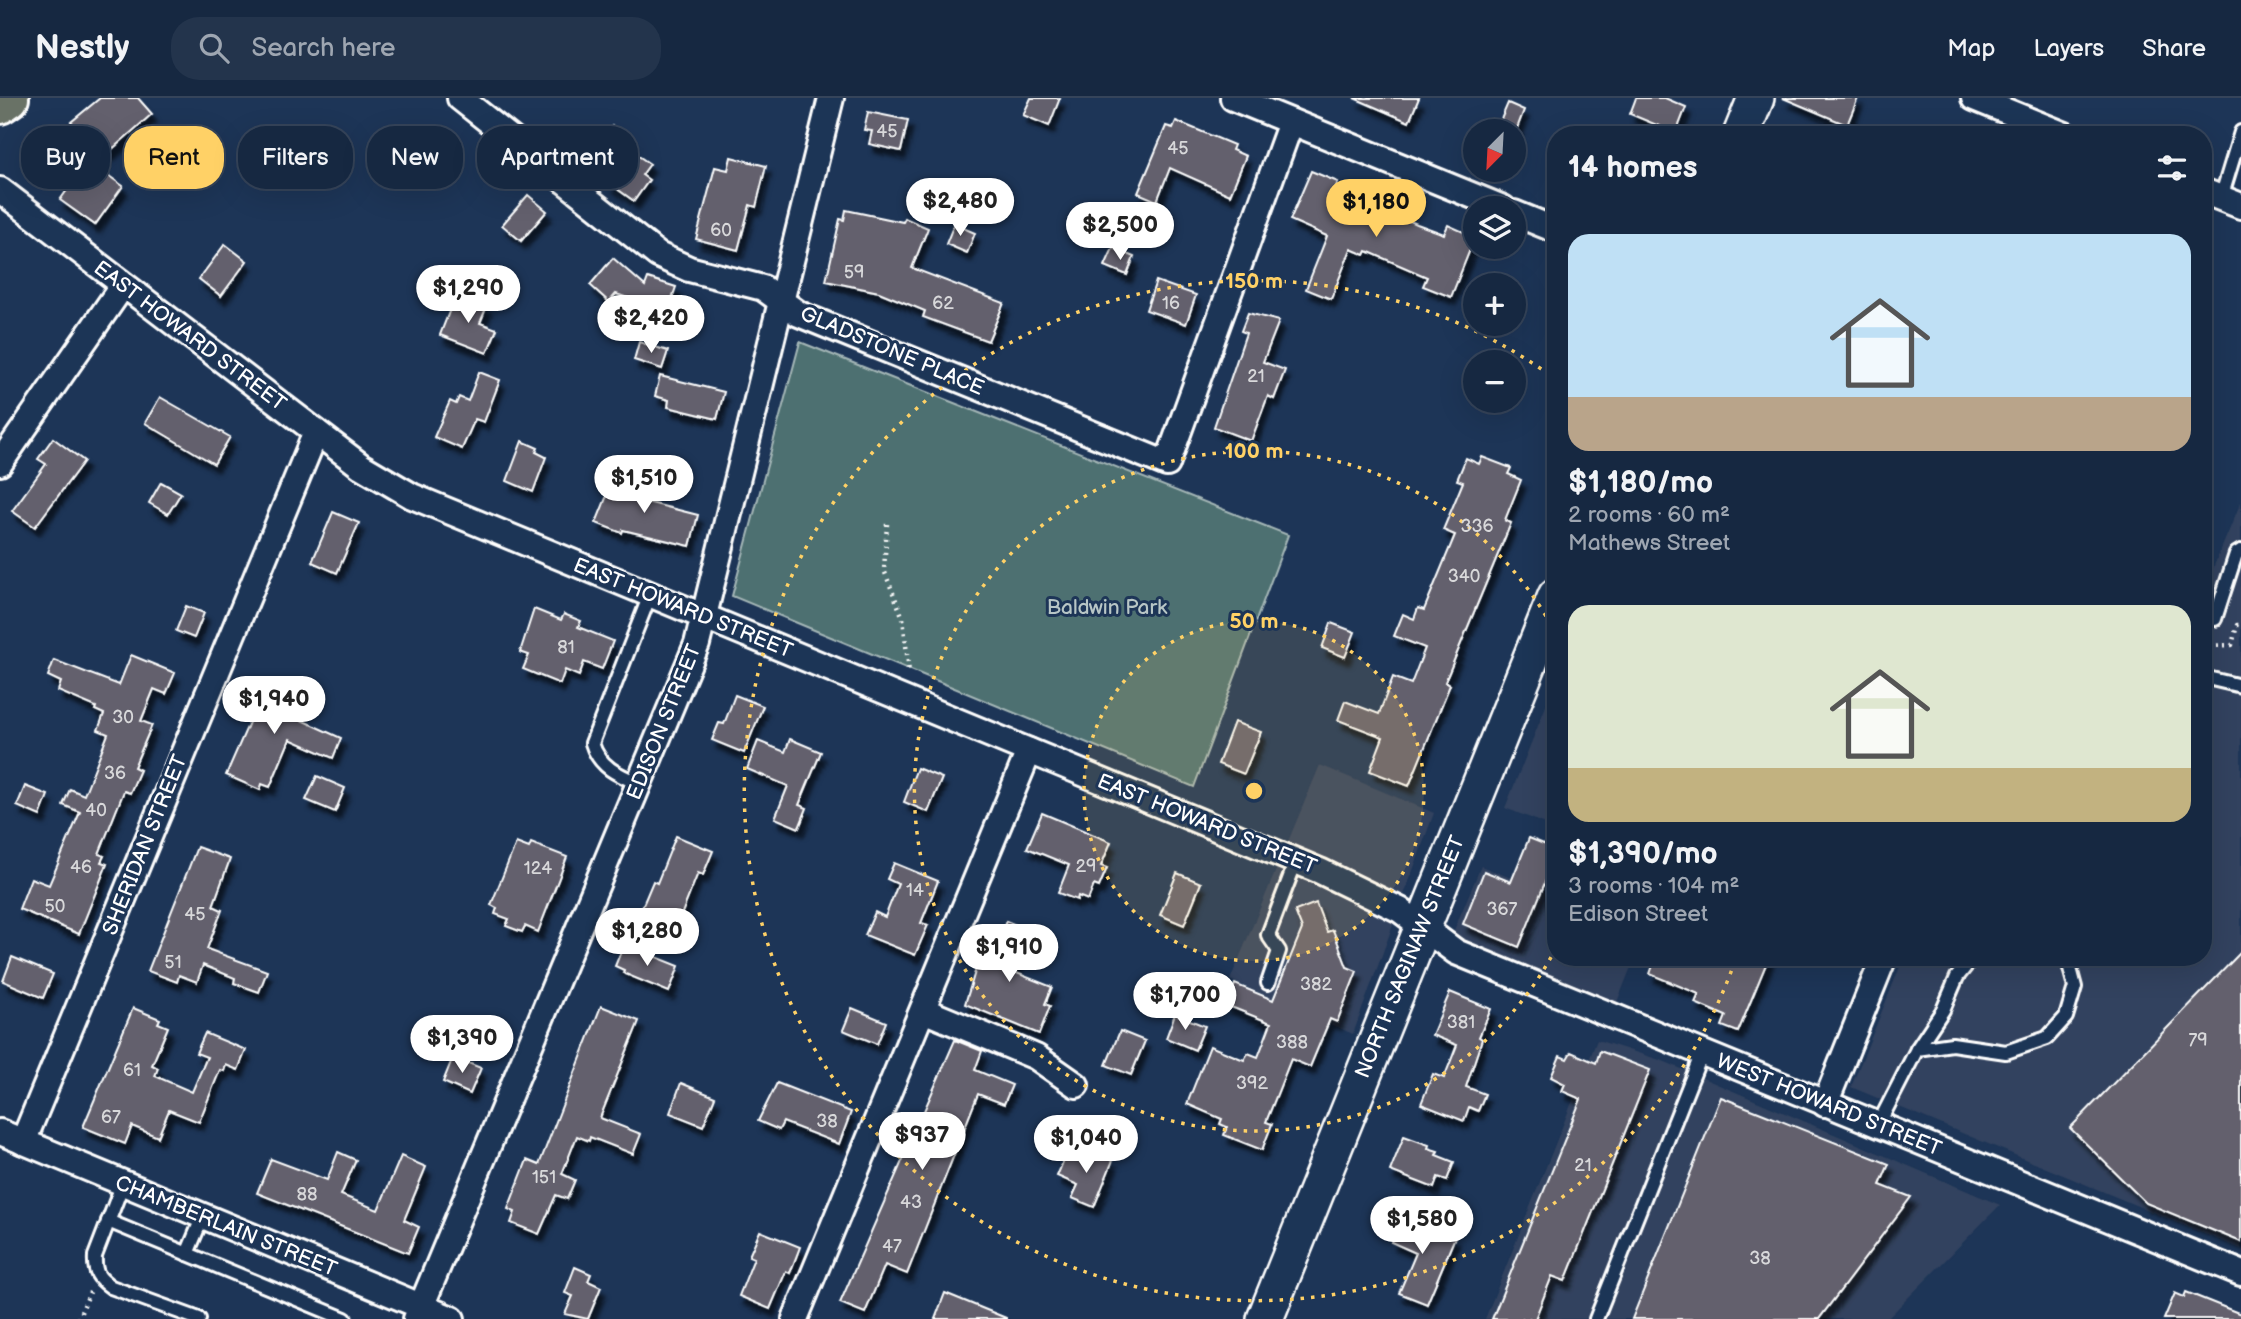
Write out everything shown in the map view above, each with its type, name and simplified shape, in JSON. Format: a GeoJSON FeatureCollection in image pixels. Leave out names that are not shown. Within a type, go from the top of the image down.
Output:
{"type":"FeatureCollection","features":[{"type":"Feature","properties":{"kind":"main road"},"geometry":{"type":"LineString","coordinates":[[0,104],[9,98]]}},
{"type":"Feature","properties":{"kind":"street","name":"GLADSTONE PLACE"},"geometry":{"type":"LineString","coordinates":[[460,98],[658,255],[689,268],[762,288],[799,314],[1167,464],[1291,122]]}},
{"type":"Feature","properties":{"kind":"street","name":"EDISON STREET"},"geometry":{"type":"LineString","coordinates":[[419,1313],[697,644],[831,98]]}},
{"type":"Feature","properties":{"kind":"street"},"geometry":{"type":"LineString","coordinates":[[1233,98],[1473,196]]}},
{"type":"Feature","properties":{"kind":"street"},"geometry":{"type":"LineString","coordinates":[[1745,126],[1756,98]]}},
{"type":"Feature","properties":{"kind":"street"},"geometry":{"type":"LineString","coordinates":[[1974,98],[2043,126]]}},
{"type":"Feature","properties":{"kind":"street","name":"EAST HOWARD STREET"},"geometry":{"type":"LineString","coordinates":[[0,190],[316,432],[371,473],[401,491],[1296,860],[1370,894],[1400,910],[1422,927]]}},
{"type":"Feature","properties":{"kind":"street"},"geometry":{"type":"LineString","coordinates":[[1526,218],[1547,226]]}},
{"type":"Feature","properties":{"kind":"street"},"geometry":{"type":"LineString","coordinates":[[0,463],[123,285]]}},
{"type":"Feature","properties":{"kind":"street","name":"SHERIDAN STREET"},"geometry":{"type":"LineString","coordinates":[[23,1142],[316,432]]}},
{"type":"Feature","properties":{"kind":"street","name":"NORTH SAGINAW STREET"},"geometry":{"type":"LineString","coordinates":[[1265,1319],[1547,618]]}},
{"type":"Feature","properties":{"kind":"street"},"geometry":{"type":"LineString","coordinates":[[795,1319],[1029,751]]}},
{"type":"Feature","properties":{"kind":"street","name":"WEST HOWARD STREET"},"geometry":{"type":"LineString","coordinates":[[1422,927],[1452,950],[2241,1273]]}},
{"type":"Feature","properties":{"kind":"street"},"geometry":{"type":"LineString","coordinates":[[1825,1104],[1880,966]]}},
{"type":"Feature","properties":{"kind":"street"},"geometry":{"type":"LineString","coordinates":[[923,1010],[1036,1057],[1076,1085]]}},
{"type":"Feature","properties":{"kind":"street","name":"CHAMBERLAIN STREET"},"geometry":{"type":"LineString","coordinates":[[0,1132],[203,1216],[419,1313],[452,1319]]}},
{"type":"Feature","properties":{"kind":"lane"},"geometry":{"type":"LineString","coordinates":[[2222,199],[2241,132]]}},
{"type":"Feature","properties":{"kind":"lane"},"geometry":{"type":"LineString","coordinates":[[2212,618],[2215,619],[2236,554],[2241,551]]}},
{"type":"Feature","properties":{"kind":"lane"},"geometry":{"type":"LineString","coordinates":[[639,784],[607,767],[596,755],[592,743],[650,595]]}},
{"type":"Feature","properties":{"kind":"lane"},"geometry":{"type":"LineString","coordinates":[[2212,679],[2241,686]]}},
{"type":"Feature","properties":{"kind":"lane"},"geometry":{"type":"LineString","coordinates":[[1268,983],[1279,951],[1268,935],[1296,860]]}},
{"type":"Feature","properties":{"kind":"lane"},"geometry":{"type":"LineString","coordinates":[[1878,1125],[1916,1049],[1943,1010],[1958,977],[1966,966]]}},
{"type":"Feature","properties":{"kind":"lane"},"geometry":{"type":"LineString","coordinates":[[1916,1049],[1952,1044],[2006,1052],[2047,1038],[2066,1017],[2075,987],[2069,966]]}},
{"type":"Feature","properties":{"kind":"lane"},"geometry":{"type":"LineString","coordinates":[[1596,1319],[1702,1053]]}},
{"type":"Feature","properties":{"kind":"lane"},"geometry":{"type":"LineString","coordinates":[[123,1183],[95,1256],[94,1269],[111,1287],[199,1319]]}},
{"type":"Feature","properties":{"kind":"lane"},"geometry":{"type":"LineString","coordinates":[[187,1254],[203,1216]]}},
{"type":"Feature","properties":{"kind":"lane"},"geometry":{"type":"LineString","coordinates":[[108,1221],[345,1319]]}},
{"type":"Feature","properties":{"kind":"path"},"geometry":{"type":"LineString","coordinates":[[887,524],[884,569],[903,618],[909,672]]}},
{"type":"Feature","properties":{"kind":"path"},"geometry":{"type":"LineString","coordinates":[[2212,646],[2232,645],[2237,625],[2241,625]]}},
{"type":"Feature","properties":{"kind":"path"},"geometry":{"type":"LineString","coordinates":[[78,1319],[98,1275]]}},
{"type":"Feature","properties":{"kind":"shaded area"},"geometry":{"type":"Polygon","coordinates":[[[2241,502],[2241,1249],[1851,1087],[1900,966],[2212,966],[2212,571],[2241,502]]]}},
{"type":"Feature","properties":{"kind":"shaded area"},"geometry":{"type":"Polygon","coordinates":[[[1547,703],[1547,824],[1505,808],[1547,703]]]}},
{"type":"Feature","properties":{"kind":"shaded area"},"geometry":{"type":"Polygon","coordinates":[[[1320,765],[1434,813],[1353,1034],[1230,980],[1320,765]]]}},
{"type":"Feature","properties":{"kind":"shaded area"},"geometry":{"type":"Polygon","coordinates":[[[1481,866],[1547,892],[1547,966],[1631,966],[1617,1002],[1452,935],[1481,866]]]}},
{"type":"Feature","properties":{"kind":"shaded area"},"geometry":{"type":"Polygon","coordinates":[[[1597,1040],[1663,1061],[2000,1205],[1887,1319],[1485,1319],[1597,1040]]]}},
{"type":"Feature","properties":{"kind":"green space","name":"Baldwin Park"},"geometry":{"type":"Polygon","coordinates":[[[800,342],[1288,535],[1194,787],[732,596],[800,342]]]}},
{"type":"Feature","properties":{"kind":"building"},"geometry":{"type":"Polygon","coordinates":[[[100,98],[138,98],[152,114],[138,126],[124,126],[124,139],[110,151],[110,126],[74,126],[71,122],[100,98]]]}},
{"type":"Feature","properties":{"kind":"building"},"geometry":{"type":"Polygon","coordinates":[[[1031,98],[1060,98],[1049,126],[1023,115],[1031,98]]]}},
{"type":"Feature","properties":{"kind":"building"},"geometry":{"type":"Polygon","coordinates":[[[1354,98],[1419,98],[1409,122],[1354,98]]]}},
{"type":"Feature","properties":{"kind":"building"},"geometry":{"type":"Polygon","coordinates":[[[1636,98],[1665,98],[1686,107],[1679,126],[1659,126],[1630,114],[1636,98]]]}},
{"type":"Feature","properties":{"kind":"building"},"geometry":{"type":"Polygon","coordinates":[[[1783,98],[1858,98],[1847,125],[1783,98]]]}},
{"type":"Feature","properties":{"kind":"building"},"geometry":{"type":"Polygon","coordinates":[[[1508,103],[1524,110],[1521,119],[1501,119],[1508,103]]]}},
{"type":"Feature","properties":{"kind":"building"},"geometry":{"type":"Polygon","coordinates":[[[868,112],[908,120],[901,151],[869,144],[872,131],[864,130],[868,112]]]}},
{"type":"Feature","properties":{"kind":"building"},"geometry":{"type":"Polygon","coordinates":[[[1176,121],[1234,145],[1232,150],[1246,156],[1230,195],[1170,168],[1157,201],[1138,193],[1166,126],[1173,128],[1176,121]]]}},
{"type":"Feature","properties":{"kind":"building"},"geometry":{"type":"Polygon","coordinates":[[[638,156],[650,164],[642,175],[649,180],[634,201],[617,189],[638,189],[638,156]]]}},
{"type":"Feature","properties":{"kind":"building"},"geometry":{"type":"Polygon","coordinates":[[[731,157],[766,166],[756,207],[750,205],[738,250],[696,239],[715,167],[728,170],[731,157]]]}},
{"type":"Feature","properties":{"kind":"building"},"geometry":{"type":"Polygon","coordinates":[[[1311,171],[1338,182],[1335,189],[1417,224],[1444,234],[1448,225],[1463,232],[1463,259],[1466,259],[1451,297],[1423,286],[1427,277],[1367,251],[1365,255],[1351,249],[1331,299],[1306,289],[1327,236],[1290,220],[1311,171]]]}},
{"type":"Feature","properties":{"kind":"building"},"geometry":{"type":"Polygon","coordinates":[[[110,177],[123,186],[95,225],[60,200],[68,189],[110,189],[110,177]]]}},
{"type":"Feature","properties":{"kind":"building"},"geometry":{"type":"Polygon","coordinates":[[[528,195],[547,211],[521,241],[502,225],[528,195]]]}},
{"type":"Feature","properties":{"kind":"building"},"geometry":{"type":"Polygon","coordinates":[[[846,210],[903,222],[905,218],[928,228],[912,268],[1004,303],[988,341],[923,317],[925,311],[879,292],[826,281],[840,219],[844,220],[846,210]]]}},
{"type":"Feature","properties":{"kind":"building"},"geometry":{"type":"Polygon","coordinates":[[[954,224],[975,233],[967,253],[946,244],[954,224]]]}},
{"type":"Feature","properties":{"kind":"building"},"geometry":{"type":"Polygon","coordinates":[[[225,244],[247,261],[221,296],[199,279],[225,244]]]}},
{"type":"Feature","properties":{"kind":"building"},"geometry":{"type":"Polygon","coordinates":[[[1113,248],[1134,257],[1127,275],[1105,266],[1113,248]]]}},
{"type":"Feature","properties":{"kind":"building"},"geometry":{"type":"Polygon","coordinates":[[[613,258],[645,286],[648,278],[676,287],[669,307],[676,314],[616,294],[609,302],[590,285],[613,258]]]}},
{"type":"Feature","properties":{"kind":"building"},"geometry":{"type":"Polygon","coordinates":[[[1156,281],[1196,295],[1186,324],[1146,310],[1156,281]]]}},
{"type":"Feature","properties":{"kind":"building"},"geometry":{"type":"Polygon","coordinates":[[[456,294],[487,306],[480,323],[497,329],[487,353],[440,335],[456,294]]]}},
{"type":"Feature","properties":{"kind":"building"},"geometry":{"type":"Polygon","coordinates":[[[1248,313],[1279,321],[1263,362],[1285,370],[1274,399],[1268,396],[1251,441],[1214,427],[1246,333],[1241,331],[1248,313]]]}},
{"type":"Feature","properties":{"kind":"building"},"geometry":{"type":"Polygon","coordinates":[[[639,342],[668,351],[662,369],[634,360],[639,342]]]}},
{"type":"Feature","properties":{"kind":"building"},"geometry":{"type":"Polygon","coordinates":[[[479,372],[500,380],[484,422],[475,419],[462,449],[434,437],[450,401],[456,404],[459,397],[468,401],[479,372]]]}},
{"type":"Feature","properties":{"kind":"building"},"geometry":{"type":"Polygon","coordinates":[[[660,376],[724,392],[717,419],[668,407],[669,400],[655,396],[660,376]]]}},
{"type":"Feature","properties":{"kind":"building"},"geometry":{"type":"Polygon","coordinates":[[[160,397],[230,437],[214,464],[145,423],[160,397]]]}},
{"type":"Feature","properties":{"kind":"building"},"geometry":{"type":"Polygon","coordinates":[[[53,438],[84,461],[35,527],[12,511],[46,464],[38,459],[53,438]]]}},
{"type":"Feature","properties":{"kind":"building"},"geometry":{"type":"Polygon","coordinates":[[[522,441],[538,448],[536,452],[546,457],[533,492],[507,481],[522,441]]]}},
{"type":"Feature","properties":{"kind":"building"},"geometry":{"type":"Polygon","coordinates":[[[1482,457],[1511,468],[1508,474],[1521,480],[1505,520],[1511,523],[1445,682],[1450,685],[1409,786],[1370,771],[1383,737],[1338,720],[1345,701],[1379,714],[1393,677],[1411,684],[1425,648],[1394,636],[1403,614],[1414,619],[1418,608],[1424,610],[1455,535],[1443,530],[1463,482],[1457,480],[1466,458],[1479,464],[1482,457]]]}},
{"type":"Feature","properties":{"kind":"building"},"geometry":{"type":"Polygon","coordinates":[[[616,473],[634,480],[629,492],[637,495],[635,499],[698,515],[690,546],[623,530],[622,533],[596,523],[616,473]]]}},
{"type":"Feature","properties":{"kind":"building"},"geometry":{"type":"Polygon","coordinates":[[[161,482],[181,493],[168,514],[149,503],[161,482]]]}},
{"type":"Feature","properties":{"kind":"building"},"geometry":{"type":"Polygon","coordinates":[[[333,512],[359,523],[337,573],[312,562],[333,512]]]}},
{"type":"Feature","properties":{"kind":"building"},"geometry":{"type":"Polygon","coordinates":[[[186,606],[204,613],[194,638],[176,631],[186,606]]]}},
{"type":"Feature","properties":{"kind":"building"},"geometry":{"type":"Polygon","coordinates":[[[534,609],[561,620],[564,614],[581,621],[578,627],[613,641],[602,669],[584,662],[579,676],[565,670],[560,684],[523,669],[529,655],[520,652],[534,609]]]}},
{"type":"Feature","properties":{"kind":"building"},"geometry":{"type":"Polygon","coordinates":[[[1331,623],[1355,632],[1345,657],[1322,648],[1331,623]]]}},
{"type":"Feature","properties":{"kind":"building"},"geometry":{"type":"Polygon","coordinates":[[[131,655],[175,673],[166,694],[154,689],[141,721],[152,725],[134,767],[140,770],[130,793],[124,791],[99,854],[104,856],[101,862],[107,864],[79,934],[19,909],[31,878],[49,885],[80,812],[63,805],[70,789],[84,795],[108,734],[98,730],[104,714],[95,710],[96,707],[58,691],[61,682],[48,676],[54,660],[119,685],[131,655]]]}},
{"type":"Feature","properties":{"kind":"building"},"geometry":{"type":"Polygon","coordinates":[[[257,681],[300,699],[298,703],[305,706],[299,719],[341,738],[333,758],[290,739],[270,787],[262,784],[260,790],[226,775],[254,711],[246,707],[257,681]]]}},
{"type":"Feature","properties":{"kind":"building"},"geometry":{"type":"Polygon","coordinates":[[[735,695],[763,706],[744,753],[712,740],[719,723],[724,724],[735,695]]]}},
{"type":"Feature","properties":{"kind":"building"},"geometry":{"type":"Polygon","coordinates":[[[1234,722],[1261,732],[1244,774],[1218,764],[1234,722]]]}},
{"type":"Feature","properties":{"kind":"building"},"geometry":{"type":"Polygon","coordinates":[[[790,739],[821,752],[799,805],[807,808],[799,828],[775,818],[788,786],[747,769],[758,741],[785,752],[790,739]]]}},
{"type":"Feature","properties":{"kind":"building"},"geometry":{"type":"Polygon","coordinates":[[[917,768],[942,778],[928,812],[904,802],[917,768]]]}},
{"type":"Feature","properties":{"kind":"building"},"geometry":{"type":"Polygon","coordinates":[[[317,776],[345,788],[335,812],[306,800],[317,776]]]}},
{"type":"Feature","properties":{"kind":"building"},"geometry":{"type":"Polygon","coordinates":[[[25,786],[48,795],[40,816],[17,806],[25,786]]]}},
{"type":"Feature","properties":{"kind":"building"},"geometry":{"type":"Polygon","coordinates":[[[1042,813],[1111,842],[1101,866],[1107,868],[1099,887],[1094,885],[1088,900],[1078,896],[1077,900],[1058,893],[1069,865],[1027,848],[1042,813]]]}},
{"type":"Feature","properties":{"kind":"building"},"geometry":{"type":"Polygon","coordinates":[[[676,836],[713,851],[703,875],[698,873],[676,928],[640,912],[653,881],[657,883],[676,836]]]}},
{"type":"Feature","properties":{"kind":"building"},"geometry":{"type":"Polygon","coordinates":[[[1529,838],[1547,845],[1547,880],[1519,947],[1463,924],[1484,871],[1511,882],[1529,838]]]}},
{"type":"Feature","properties":{"kind":"building"},"geometry":{"type":"Polygon","coordinates":[[[516,843],[529,848],[531,843],[567,857],[538,932],[525,926],[522,932],[506,926],[509,919],[495,914],[497,908],[491,905],[516,843]]]}},
{"type":"Feature","properties":{"kind":"building"},"geometry":{"type":"Polygon","coordinates":[[[197,847],[230,859],[213,906],[222,910],[207,949],[267,971],[259,992],[234,983],[235,978],[203,965],[197,982],[179,975],[177,982],[148,971],[197,847]]]}},
{"type":"Feature","properties":{"kind":"building"},"geometry":{"type":"Polygon","coordinates":[[[894,863],[938,881],[921,923],[928,925],[915,955],[865,935],[875,912],[885,917],[898,884],[887,879],[894,863]]]}},
{"type":"Feature","properties":{"kind":"building"},"geometry":{"type":"Polygon","coordinates":[[[1177,873],[1201,883],[1184,925],[1160,915],[1177,873]]]}},
{"type":"Feature","properties":{"kind":"building"},"geometry":{"type":"Polygon","coordinates":[[[1316,903],[1327,932],[1333,930],[1347,967],[1357,971],[1337,1022],[1330,1019],[1310,1067],[1291,1059],[1266,1122],[1272,1124],[1262,1150],[1224,1135],[1227,1127],[1220,1124],[1222,1119],[1187,1104],[1210,1046],[1244,1060],[1248,1053],[1258,1057],[1271,1023],[1226,1005],[1235,984],[1273,1000],[1302,929],[1295,911],[1316,903]]]}},
{"type":"Feature","properties":{"kind":"building"},"geometry":{"type":"Polygon","coordinates":[[[1006,921],[1029,930],[1014,972],[1052,987],[1045,1004],[1050,1006],[1039,1034],[965,1004],[983,946],[994,950],[1006,921]]]}},
{"type":"Feature","properties":{"kind":"building"},"geometry":{"type":"Polygon","coordinates":[[[624,944],[679,966],[669,992],[623,973],[624,970],[615,966],[624,944]]]}},
{"type":"Feature","properties":{"kind":"building"},"geometry":{"type":"Polygon","coordinates":[[[2241,952],[2241,1242],[2146,1203],[2070,1128],[2241,952]]]}},
{"type":"Feature","properties":{"kind":"building"},"geometry":{"type":"Polygon","coordinates":[[[12,957],[53,974],[43,998],[3,981],[12,957]]]}},
{"type":"Feature","properties":{"kind":"building"},"geometry":{"type":"Polygon","coordinates":[[[1653,966],[1765,966],[1738,1032],[1722,1026],[1726,1016],[1695,1003],[1699,994],[1650,974],[1653,966]]]}},
{"type":"Feature","properties":{"kind":"building"},"geometry":{"type":"Polygon","coordinates":[[[1450,992],[1491,1009],[1479,1037],[1482,1039],[1466,1087],[1485,1094],[1478,1111],[1469,1107],[1464,1121],[1421,1104],[1433,1074],[1444,1078],[1457,1045],[1432,1035],[1450,992]]]}},
{"type":"Feature","properties":{"kind":"building"},"geometry":{"type":"Polygon","coordinates":[[[601,1006],[639,1021],[600,1118],[641,1134],[633,1154],[590,1137],[589,1141],[577,1136],[562,1174],[575,1180],[567,1199],[556,1195],[539,1234],[511,1223],[515,1212],[508,1209],[527,1160],[539,1165],[601,1006]]]}},
{"type":"Feature","properties":{"kind":"building"},"geometry":{"type":"Polygon","coordinates":[[[133,1008],[160,1019],[158,1023],[168,1027],[152,1065],[158,1068],[155,1076],[192,1092],[207,1057],[196,1053],[205,1033],[246,1050],[238,1070],[226,1065],[224,1071],[220,1070],[199,1122],[169,1110],[158,1137],[132,1126],[125,1144],[83,1127],[133,1008]]]}},
{"type":"Feature","properties":{"kind":"building"},"geometry":{"type":"Polygon","coordinates":[[[852,1008],[886,1022],[877,1044],[843,1030],[852,1008]]]}},
{"type":"Feature","properties":{"kind":"building"},"geometry":{"type":"Polygon","coordinates":[[[1175,1014],[1205,1026],[1195,1050],[1166,1038],[1175,1014]]]}},
{"type":"Feature","properties":{"kind":"building"},"geometry":{"type":"Polygon","coordinates":[[[1120,1031],[1145,1041],[1131,1075],[1106,1065],[1120,1031]]]}},
{"type":"Feature","properties":{"kind":"building"},"geometry":{"type":"Polygon","coordinates":[[[955,1040],[982,1051],[975,1070],[1012,1085],[1004,1104],[978,1094],[907,1274],[885,1265],[865,1313],[840,1303],[955,1040]]]}},
{"type":"Feature","properties":{"kind":"building"},"geometry":{"type":"Polygon","coordinates":[[[1600,1051],[1650,1070],[1565,1281],[1552,1276],[1535,1319],[1492,1319],[1581,1099],[1562,1091],[1565,1084],[1551,1077],[1560,1056],[1567,1059],[1571,1052],[1596,1063],[1600,1051]]]}},
{"type":"Feature","properties":{"kind":"building"},"geometry":{"type":"Polygon","coordinates":[[[453,1057],[481,1068],[470,1094],[443,1082],[453,1057]]]}},
{"type":"Feature","properties":{"kind":"building"},"geometry":{"type":"Polygon","coordinates":[[[681,1083],[715,1097],[703,1126],[670,1113],[681,1083]]]}},
{"type":"Feature","properties":{"kind":"building"},"geometry":{"type":"Polygon","coordinates":[[[777,1083],[851,1112],[839,1144],[783,1122],[779,1130],[758,1121],[777,1083]]]}},
{"type":"Feature","properties":{"kind":"building"},"geometry":{"type":"Polygon","coordinates":[[[1721,1097],[1889,1164],[1880,1185],[1911,1197],[1819,1319],[1632,1319],[1721,1097]]]}},
{"type":"Feature","properties":{"kind":"building"},"geometry":{"type":"Polygon","coordinates":[[[1404,1136],[1429,1145],[1428,1148],[1438,1151],[1436,1155],[1454,1162],[1447,1180],[1438,1177],[1434,1188],[1390,1171],[1404,1136]]]}},
{"type":"Feature","properties":{"kind":"building"},"geometry":{"type":"Polygon","coordinates":[[[1068,1150],[1088,1159],[1091,1151],[1113,1160],[1094,1207],[1072,1198],[1078,1185],[1057,1176],[1068,1150]]]}},
{"type":"Feature","properties":{"kind":"building"},"geometry":{"type":"Polygon","coordinates":[[[338,1152],[356,1160],[341,1195],[378,1210],[401,1156],[426,1167],[404,1220],[419,1227],[408,1253],[257,1193],[271,1159],[327,1180],[338,1152]]]}},
{"type":"Feature","properties":{"kind":"building"},"geometry":{"type":"Polygon","coordinates":[[[1402,1214],[1455,1237],[1427,1304],[1399,1293],[1416,1253],[1391,1242],[1402,1214]]]}},
{"type":"Feature","properties":{"kind":"building"},"geometry":{"type":"Polygon","coordinates":[[[760,1231],[800,1247],[790,1273],[786,1271],[770,1309],[739,1296],[754,1258],[749,1256],[760,1231]]]}},
{"type":"Feature","properties":{"kind":"building"},"geometry":{"type":"Polygon","coordinates":[[[575,1267],[591,1274],[588,1281],[601,1287],[588,1319],[565,1314],[573,1296],[565,1293],[575,1267]]]}},
{"type":"Feature","properties":{"kind":"building"},"geometry":{"type":"Polygon","coordinates":[[[2186,1292],[2241,1314],[2241,1319],[2164,1319],[2175,1293],[2184,1297],[2186,1292]]]}},
{"type":"Feature","properties":{"kind":"building"},"geometry":{"type":"Polygon","coordinates":[[[945,1293],[1006,1318],[1006,1319],[935,1319],[945,1293]]]}}]}
